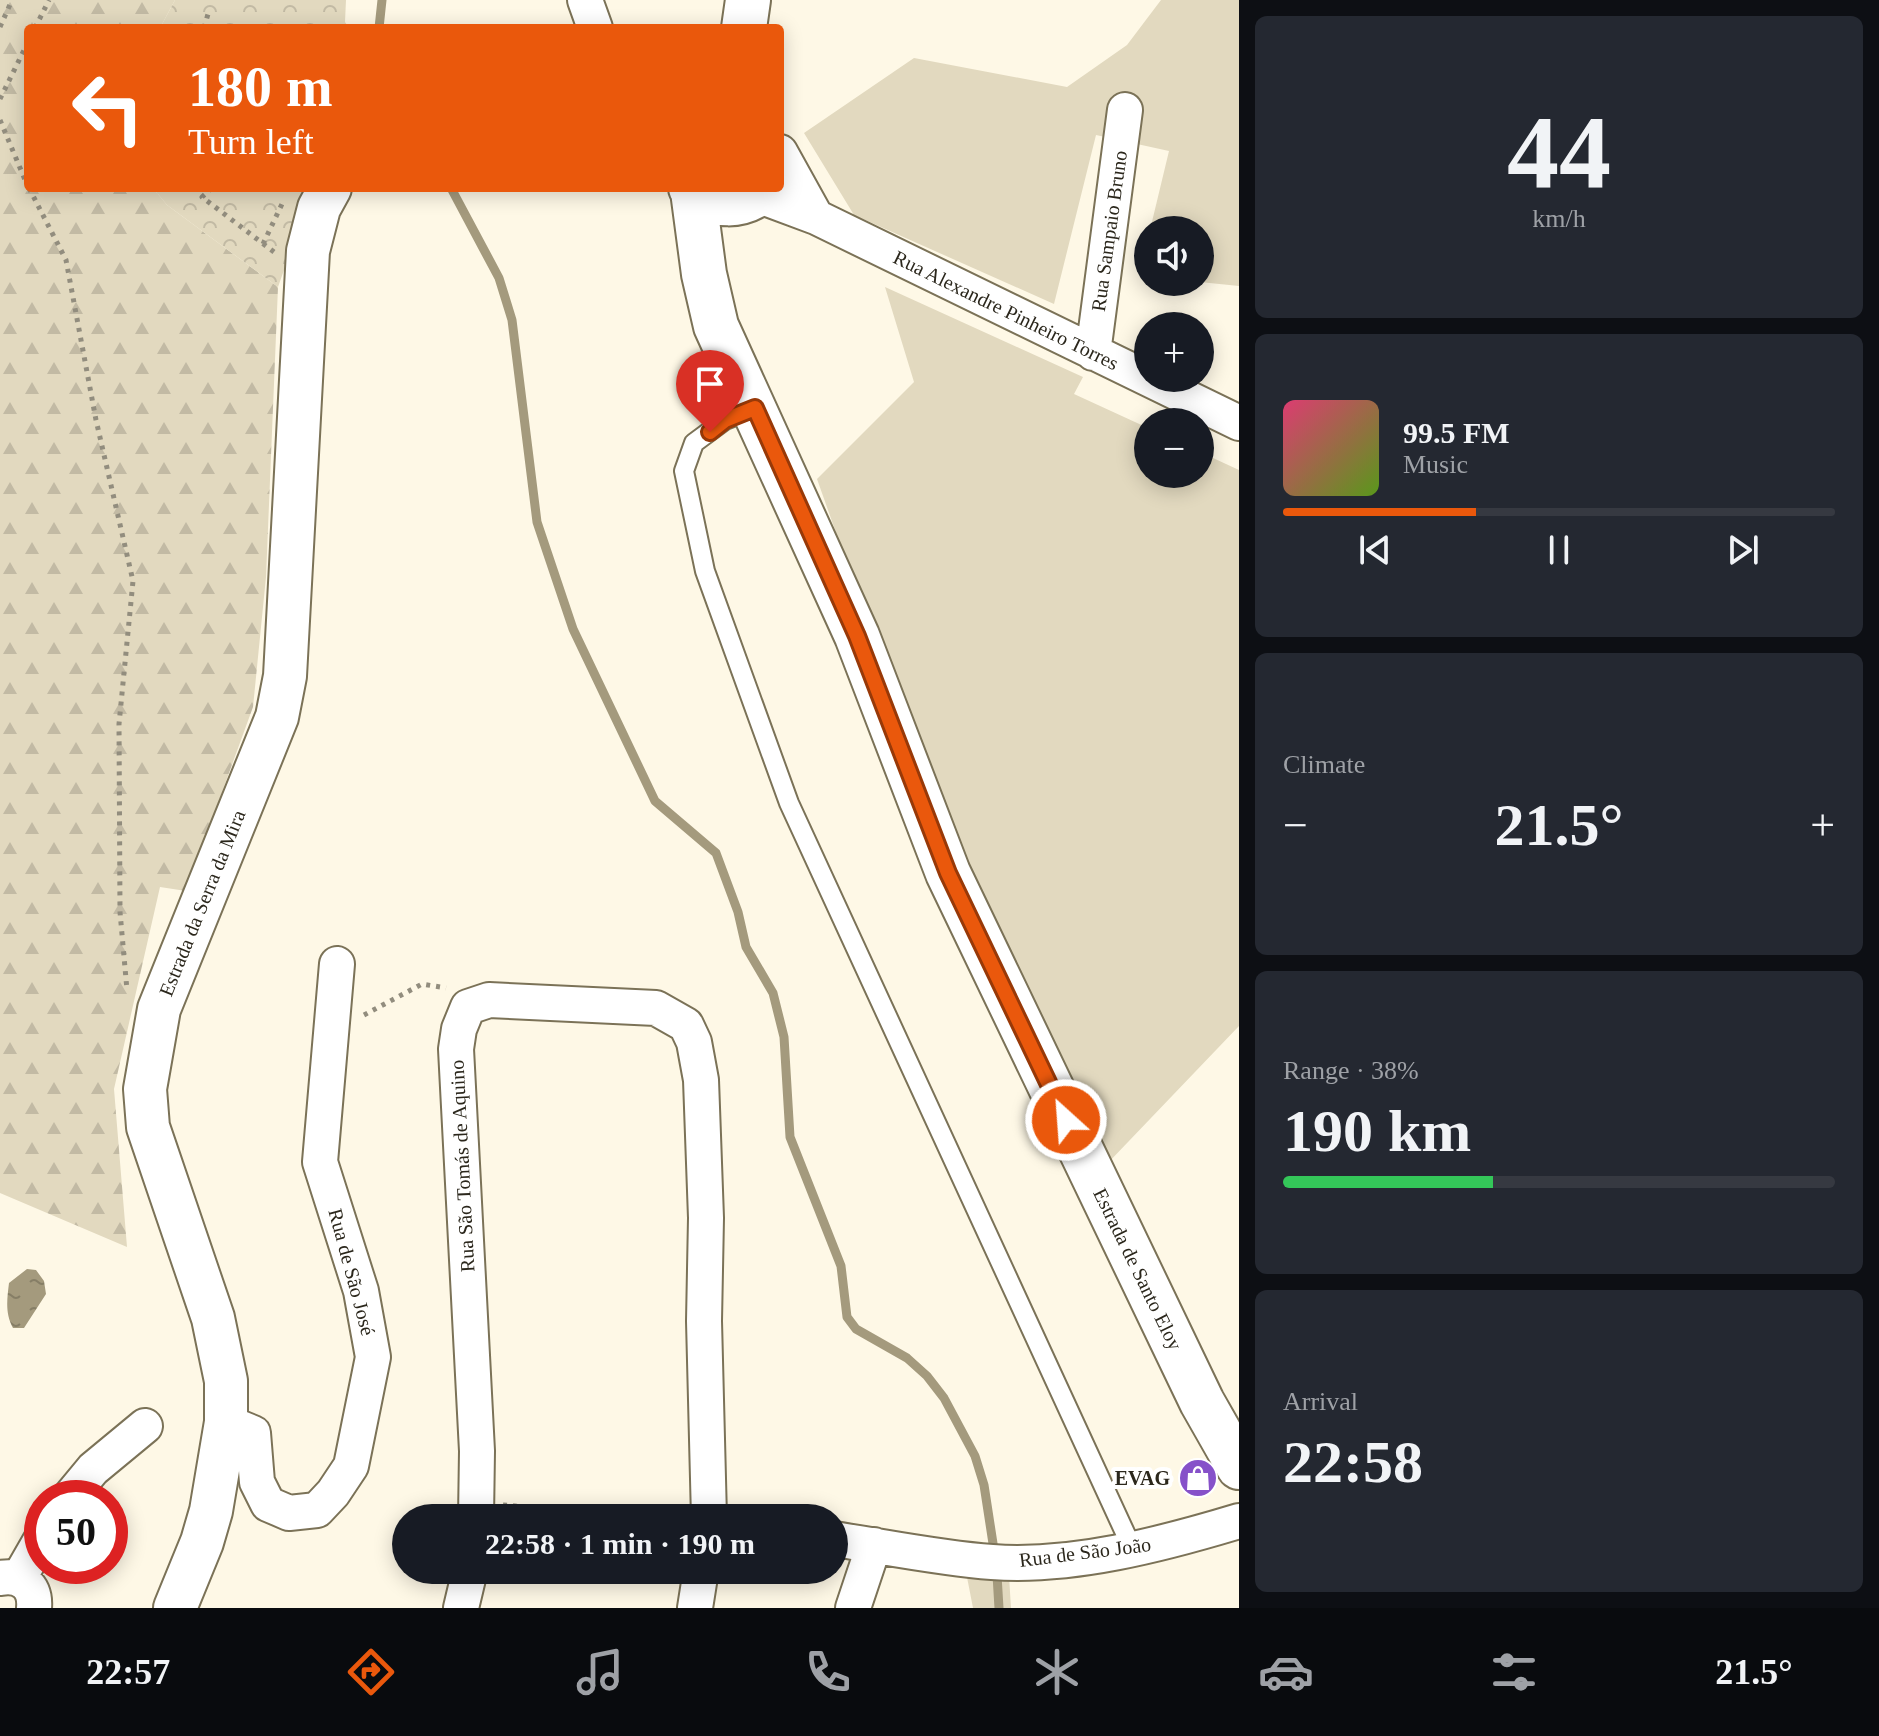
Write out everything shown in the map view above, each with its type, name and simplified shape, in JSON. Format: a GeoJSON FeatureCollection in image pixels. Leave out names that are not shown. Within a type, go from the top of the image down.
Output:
{"type":"FeatureCollection","features":[{"type":"Feature","properties":{"kind":"main road"},"geometry":{"type":"LineString","coordinates":[[745,24],[748,0]]}},
{"type":"Feature","properties":{"kind":"main road","name":"Estrada de Santo Eloy"},"geometry":{"type":"LineString","coordinates":[[692,192],[704,274],[716,326],[857,636],[948,873],[1202,1402],[1239,1467]]}},
{"type":"Feature","properties":{"kind":"main road"},"geometry":{"type":"LineString","coordinates":[[695,192],[708,200],[724,204],[754,195]]}},
{"type":"Feature","properties":{"kind":"main road"},"geometry":{"type":"LineString","coordinates":[[704,274],[754,195]]}},
{"type":"Feature","properties":{"kind":"street"},"geometry":{"type":"LineString","coordinates":[[585,0],[594,24]]}},
{"type":"Feature","properties":{"kind":"street","name":"Rua Sampaio Bruno"},"geometry":{"type":"LineString","coordinates":[[1093,353],[1125,110]]}},
{"type":"Feature","properties":{"kind":"street"},"geometry":{"type":"LineString","coordinates":[[784,159],[816,217]]}},
{"type":"Feature","properties":{"kind":"street","name":"Estrada da Serra da Mira"},"geometry":{"type":"LineString","coordinates":[[175,1608],[211,1511],[226,1422],[226,1381],[221,1348],[148,1127],[145,1089],[159,1009],[277,717],[285,676],[308,251],[319,208],[328,192]]}},
{"type":"Feature","properties":{"kind":"street","name":"Rua Alexandre Pinheiro Torres"},"geometry":{"type":"LineString","coordinates":[[754,195],[816,217],[1239,423]]}},
{"type":"Feature","properties":{"kind":"street","name":"Rua de São José"},"geometry":{"type":"LineString","coordinates":[[226,1422],[253,1433],[257,1482],[268,1504],[289,1513],[317,1510],[351,1466],[373,1357],[361,1291],[320,1162],[337,964]]}},
{"type":"Feature","properties":{"kind":"street"},"geometry":{"type":"LineString","coordinates":[[468,1007],[489,1000],[656,1008],[686,1025],[694,1042],[701,1080],[706,1218],[704,1321],[709,1504]]}},
{"type":"Feature","properties":{"kind":"street","name":"Rua São Tomás de Aquino"},"geometry":{"type":"LineString","coordinates":[[468,1007],[459,1029],[456,1049],[477,1451],[476,1504]]}},
{"type":"Feature","properties":{"kind":"street"},"geometry":{"type":"LineString","coordinates":[[84,1480],[145,1426]]}},
{"type":"Feature","properties":{"kind":"street","name":"Rua de São João"},"geometry":{"type":"LineString","coordinates":[[848,1541],[993,1562],[1044,1561],[1133,1550],[1239,1521]]}},
{"type":"Feature","properties":{"kind":"street"},"geometry":{"type":"LineString","coordinates":[[853,1608],[874,1545]]}},
{"type":"Feature","properties":{"kind":"street"},"geometry":{"type":"LineString","coordinates":[[461,1608],[467,1584]]}},
{"type":"Feature","properties":{"kind":"street"},"geometry":{"type":"LineString","coordinates":[[695,1608],[699,1584]]}},
{"type":"Feature","properties":{"kind":"lane"},"geometry":{"type":"LineString","coordinates":[[755,408],[725,420],[694,443],[684,471],[705,571],[789,803],[1133,1550]]}},
{"type":"Feature","properties":{"kind":"path"},"geometry":{"type":"LineString","coordinates":[[0,27],[12,0]]}},
{"type":"Feature","properties":{"kind":"path"},"geometry":{"type":"LineString","coordinates":[[37,24],[49,0]]}},
{"type":"Feature","properties":{"kind":"path"},"geometry":{"type":"LineString","coordinates":[[205,24],[208,14]]}},
{"type":"Feature","properties":{"kind":"path"},"geometry":{"type":"LineString","coordinates":[[0,99],[24,50]]}},
{"type":"Feature","properties":{"kind":"path"},"geometry":{"type":"LineString","coordinates":[[0,120],[24,177]]}},
{"type":"Feature","properties":{"kind":"path"},"geometry":{"type":"LineString","coordinates":[[31,192],[66,260],[96,420],[133,581],[119,724],[120,912],[129,1003]]}},
{"type":"Feature","properties":{"kind":"path"},"geometry":{"type":"LineString","coordinates":[[208,192],[202,197],[307,278]]}},
{"type":"Feature","properties":{"kind":"path"},"geometry":{"type":"LineString","coordinates":[[263,244],[285,197]]}},
{"type":"Feature","properties":{"kind":"path"},"geometry":{"type":"LineString","coordinates":[[330,1031],[422,984],[452,989],[468,1007]]}},
{"type":"Feature","properties":{"kind":"green space"},"geometry":{"type":"Polygon","coordinates":[[[0,0],[175,0],[162,24],[24,24],[24,192],[156,192],[167,205],[278,287],[266,577],[253,707],[186,891],[160,887],[114,1089],[127,1247],[0,1193],[0,0]]]}},
{"type":"Feature","properties":{"kind":"green space"},"geometry":{"type":"Polygon","coordinates":[[[175,0],[346,0],[346,24],[162,24],[175,0]]]}},
{"type":"Feature","properties":{"kind":"green space"},"geometry":{"type":"Polygon","coordinates":[[[1161,0],[1239,0],[1239,286],[1214,283],[1214,216],[1153,216],[1169,151],[1096,135],[1054,304],[854,215],[804,133],[914,58],[1067,87],[1127,45],[1161,0]]]}},
{"type":"Feature","properties":{"kind":"green space"},"geometry":{"type":"Polygon","coordinates":[[[156,192],[312,192],[278,287],[167,205],[156,192]]]}},
{"type":"Feature","properties":{"kind":"green space"},"geometry":{"type":"Polygon","coordinates":[[[885,287],[1083,377],[1074,394],[1134,422],[1134,488],[1214,488],[1214,458],[1239,470],[1239,1026],[1106,1165],[913,750],[817,479],[914,382],[885,287]]]}},
{"type":"Feature","properties":{"kind":"green space"},"geometry":{"type":"Polygon","coordinates":[[[966,1572],[1009,1576],[1011,1608],[973,1608],[966,1572]]]}},
{"type":"Feature","properties":{"kind":"water"},"geometry":{"type":"Polygon","coordinates":[[[27,1269],[36,1270],[44,1281],[46,1294],[24,1328],[13,1328],[7,1301],[9,1283],[27,1269]]]}},
{"type":"Feature","properties":{"kind":"waterway"},"geometry":{"type":"LineString","coordinates":[[379,24],[382,0]]}},
{"type":"Feature","properties":{"kind":"waterway"},"geometry":{"type":"LineString","coordinates":[[453,192],[499,278],[512,320],[537,522],[573,629],[655,801],[716,853],[738,912],[746,947],[773,993],[784,1037],[790,1137],[841,1266],[847,1317],[856,1329],[907,1358],[927,1376],[944,1398],[975,1456],[984,1485],[994,1550]]}},
{"type":"Feature","properties":{"kind":"waterway"},"geometry":{"type":"LineString","coordinates":[[997,1575],[999,1608]]}},
{"type":"Feature","properties":{"kind":"place","name":"EVAG"},"geometry":{"type":"Point","coordinates":[1198,1478]}},
{"type":"Feature","properties":{"kind":"route"},"geometry":{"type":"LineString","coordinates":[[710,432],[725,420],[755,408],[857,636],[948,873],[1066,1120]]}}]}
